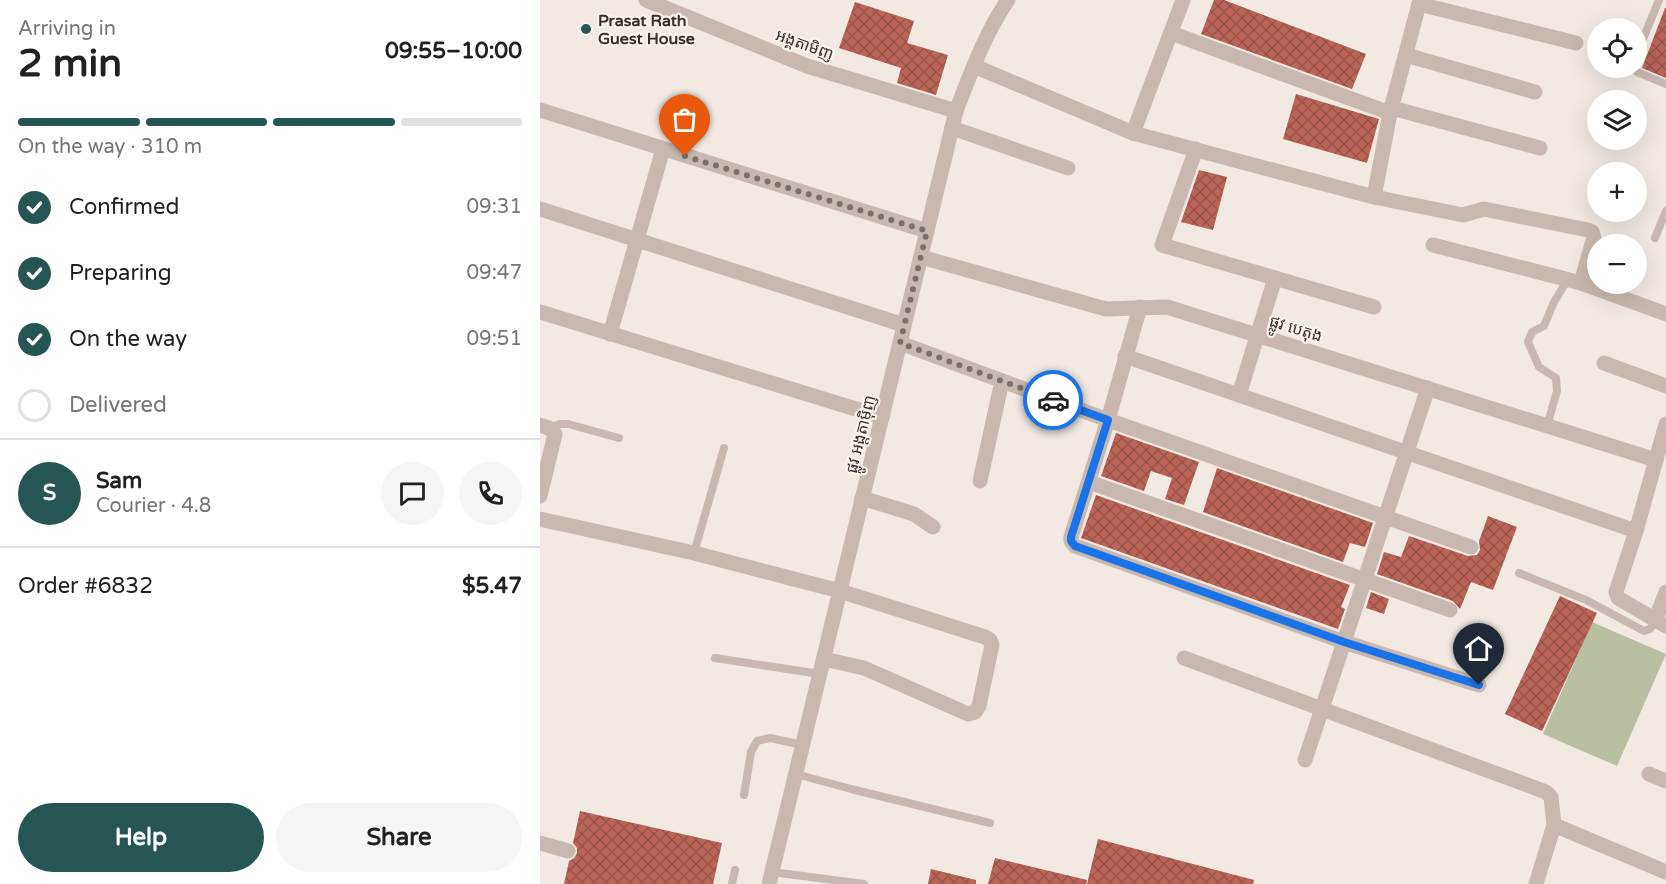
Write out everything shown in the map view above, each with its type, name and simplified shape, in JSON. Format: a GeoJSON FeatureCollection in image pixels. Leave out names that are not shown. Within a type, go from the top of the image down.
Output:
{"type":"FeatureCollection","features":[{"type":"Feature","properties":{"kind":"street","name":"អង្គតាមិញ"},"geometry":{"type":"LineString","coordinates":[[646,0],[807,66],[956,111]]}},
{"type":"Feature","properties":{"kind":"street","name":"ផ្លូវ អង្តតាម៉ិញ"},"geometry":{"type":"LineString","coordinates":[[771,878],[956,111],[974,66],[1008,0]]}},
{"type":"Feature","properties":{"kind":"street"},"geometry":{"type":"LineString","coordinates":[[1133,133],[1183,0]]}},
{"type":"Feature","properties":{"kind":"street"},"geometry":{"type":"LineString","coordinates":[[1374,197],[1391,110],[1419,2],[1576,43]]}},
{"type":"Feature","properties":{"kind":"street"},"geometry":{"type":"LineString","coordinates":[[1171,33],[1391,110],[1540,148]]}},
{"type":"Feature","properties":{"kind":"street"},"geometry":{"type":"LineString","coordinates":[[1406,55],[1535,92]]}},
{"type":"Feature","properties":{"kind":"street"},"geometry":{"type":"LineString","coordinates":[[974,66],[1133,133],[1196,150],[1374,197],[1463,215],[1484,209],[1588,230],[1594,237],[1574,281]]}},
{"type":"Feature","properties":{"kind":"street"},"geometry":{"type":"LineString","coordinates":[[540,110],[927,231]]}},
{"type":"Feature","properties":{"kind":"street"},"geometry":{"type":"LineString","coordinates":[[952,128],[1068,168]]}},
{"type":"Feature","properties":{"kind":"street"},"geometry":{"type":"LineString","coordinates":[[610,334],[663,149]]}},
{"type":"Feature","properties":{"kind":"street"},"geometry":{"type":"LineString","coordinates":[[1196,150],[1162,245],[1374,307]]}},
{"type":"Feature","properties":{"kind":"street"},"geometry":{"type":"LineString","coordinates":[[540,209],[904,325]]}},
{"type":"Feature","properties":{"kind":"street"},"geometry":{"type":"LineString","coordinates":[[1433,245],[1574,281],[1666,314]]}},
{"type":"Feature","properties":{"kind":"street","name":"ផ្លូវ បេតុង"},"geometry":{"type":"LineString","coordinates":[[921,257],[1106,309],[1167,307],[1656,460]]}},
{"type":"Feature","properties":{"kind":"street"},"geometry":{"type":"LineString","coordinates":[[1239,395],[1275,278]]}},
{"type":"Feature","properties":{"kind":"street"},"geometry":{"type":"LineString","coordinates":[[1140,307],[1108,420],[1071,537],[1075,546],[1344,642],[1479,685]]}},
{"type":"Feature","properties":{"kind":"street"},"geometry":{"type":"LineString","coordinates":[[540,312],[882,417]]}},
{"type":"Feature","properties":{"kind":"street"},"geometry":{"type":"LineString","coordinates":[[900,343],[1108,420],[1471,547]]}},
{"type":"Feature","properties":{"kind":"street"},"geometry":{"type":"LineString","coordinates":[[1125,356],[1636,531]]}},
{"type":"Feature","properties":{"kind":"street"},"geometry":{"type":"LineString","coordinates":[[1604,363],[1666,386]]}},
{"type":"Feature","properties":{"kind":"street"},"geometry":{"type":"LineString","coordinates":[[980,481],[1002,381]]}},
{"type":"Feature","properties":{"kind":"street"},"geometry":{"type":"LineString","coordinates":[[1305,760],[1428,388]]}},
{"type":"Feature","properties":{"kind":"street"},"geometry":{"type":"LineString","coordinates":[[1666,424],[1616,595],[1661,623],[1666,592]]}},
{"type":"Feature","properties":{"kind":"street"},"geometry":{"type":"LineString","coordinates":[[540,496],[555,434],[544,427]]}},
{"type":"Feature","properties":{"kind":"street"},"geometry":{"type":"LineString","coordinates":[[1089,482],[1450,610]]}},
{"type":"Feature","properties":{"kind":"street"},"geometry":{"type":"LineString","coordinates":[[862,498],[914,514],[933,526]]}},
{"type":"Feature","properties":{"kind":"street"},"geometry":{"type":"LineString","coordinates":[[540,519],[694,553],[840,591],[986,637],[992,645],[979,706],[975,712],[968,714],[864,668],[822,666]]}},
{"type":"Feature","properties":{"kind":"street"},"geometry":{"type":"LineString","coordinates":[[1184,658],[1546,792],[1551,797],[1554,825],[1536,884]]}},
{"type":"Feature","properties":{"kind":"street"},"geometry":{"type":"LineString","coordinates":[[1649,774],[1666,781]]}},
{"type":"Feature","properties":{"kind":"street"},"geometry":{"type":"LineString","coordinates":[[1554,825],[1666,872]]}},
{"type":"Feature","properties":{"kind":"street"},"geometry":{"type":"LineString","coordinates":[[540,843],[568,851]]}},
{"type":"Feature","properties":{"kind":"lane"},"geometry":{"type":"LineString","coordinates":[[1647,29],[1659,0]]}},
{"type":"Feature","properties":{"kind":"lane"},"geometry":{"type":"LineString","coordinates":[[1647,76],[1666,84]]}},
{"type":"Feature","properties":{"kind":"lane"},"geometry":{"type":"LineString","coordinates":[[1654,237],[1665,214]]}},
{"type":"Feature","properties":{"kind":"lane"},"geometry":{"type":"LineString","coordinates":[[1547,426],[1557,391],[1556,378],[1539,367],[1528,342],[1532,332],[1544,326],[1554,302],[1574,281]]}},
{"type":"Feature","properties":{"kind":"lane"},"geometry":{"type":"LineString","coordinates":[[544,427],[568,424],[619,438]]}},
{"type":"Feature","properties":{"kind":"lane"},"geometry":{"type":"LineString","coordinates":[[694,553],[724,448]]}},
{"type":"Feature","properties":{"kind":"lane"},"geometry":{"type":"LineString","coordinates":[[1519,573],[1586,600],[1644,631],[1661,623]]}},
{"type":"Feature","properties":{"kind":"lane"},"geometry":{"type":"LineString","coordinates":[[715,658],[822,666]]}},
{"type":"Feature","properties":{"kind":"lane"},"geometry":{"type":"LineString","coordinates":[[744,795],[752,752],[757,741],[770,738],[803,745]]}},
{"type":"Feature","properties":{"kind":"lane"},"geometry":{"type":"LineString","coordinates":[[796,774],[990,823]]}},
{"type":"Feature","properties":{"kind":"lane"},"geometry":{"type":"LineString","coordinates":[[732,884],[735,870]]}},
{"type":"Feature","properties":{"kind":"lane"},"geometry":{"type":"LineString","coordinates":[[771,878],[864,884]]}},
{"type":"Feature","properties":{"kind":"green space"},"geometry":{"type":"Polygon","coordinates":[[[1592,622],[1666,654],[1617,766],[1543,734],[1592,622]]]}},
{"type":"Feature","properties":{"kind":"building"},"geometry":{"type":"Polygon","coordinates":[[[1214,0],[1224,0],[1366,54],[1352,89],[1201,34],[1214,0]]]}},
{"type":"Feature","properties":{"kind":"building"},"geometry":{"type":"Polygon","coordinates":[[[855,2],[914,21],[907,43],[948,55],[936,95],[897,83],[901,68],[839,48],[855,2]]]}},
{"type":"Feature","properties":{"kind":"building"},"geometry":{"type":"Polygon","coordinates":[[[1666,8],[1666,78],[1647,70],[1647,55],[1666,8]]]}},
{"type":"Feature","properties":{"kind":"building"},"geometry":{"type":"Polygon","coordinates":[[[1296,94],[1379,119],[1367,163],[1283,139],[1296,94]]]}},
{"type":"Feature","properties":{"kind":"building"},"geometry":{"type":"Polygon","coordinates":[[[1199,170],[1227,177],[1213,230],[1181,222],[1199,170]]]}},
{"type":"Feature","properties":{"kind":"building"},"geometry":{"type":"Polygon","coordinates":[[[1116,433],[1199,462],[1184,505],[1165,499],[1172,478],[1151,471],[1144,491],[1101,476],[1116,433]]]}},
{"type":"Feature","properties":{"kind":"building"},"geometry":{"type":"Polygon","coordinates":[[[1217,468],[1373,523],[1365,547],[1350,543],[1343,562],[1203,512],[1217,468]]]}},
{"type":"Feature","properties":{"kind":"building"},"geometry":{"type":"Polygon","coordinates":[[[1096,495],[1350,585],[1341,607],[1345,609],[1338,629],[1081,538],[1096,495]]]}},
{"type":"Feature","properties":{"kind":"building"},"geometry":{"type":"Polygon","coordinates":[[[1488,516],[1517,527],[1493,590],[1471,582],[1460,609],[1453,601],[1377,574],[1384,552],[1401,557],[1409,536],[1468,556],[1477,555],[1480,550],[1479,541],[1488,516]]]}},
{"type":"Feature","properties":{"kind":"building"},"geometry":{"type":"Polygon","coordinates":[[[1371,592],[1389,599],[1384,614],[1366,608],[1371,592]]]}},
{"type":"Feature","properties":{"kind":"building"},"geometry":{"type":"Polygon","coordinates":[[[1560,596],[1597,613],[1542,731],[1505,714],[1560,596]]]}},
{"type":"Feature","properties":{"kind":"building"},"geometry":{"type":"Polygon","coordinates":[[[580,811],[722,843],[713,884],[564,884],[569,861],[577,853],[577,848],[573,843],[580,811]]]}},
{"type":"Feature","properties":{"kind":"building"},"geometry":{"type":"Polygon","coordinates":[[[1098,839],[1254,880],[1253,884],[1087,884],[1098,839]]]}},
{"type":"Feature","properties":{"kind":"building"},"geometry":{"type":"Polygon","coordinates":[[[995,858],[1087,880],[1086,884],[988,884],[995,858]]]}},
{"type":"Feature","properties":{"kind":"building"},"geometry":{"type":"Polygon","coordinates":[[[931,869],[976,880],[976,884],[928,884],[931,869]]]}},
{"type":"Feature","properties":{"kind":"way so far"},"geometry":{"type":"LineString","coordinates":[[685,156],[927,231],[900,343],[1053,400]]}},
{"type":"Feature","properties":{"kind":"place","name":"Prasat Rath Guest House"},"geometry":{"type":"Point","coordinates":[586,29]}},
{"type":"Feature","properties":{"kind":"route"},"geometry":{"type":"LineString","coordinates":[[1053,400],[1108,420],[1071,537],[1075,546],[1344,642],[1479,685]]}}]}
